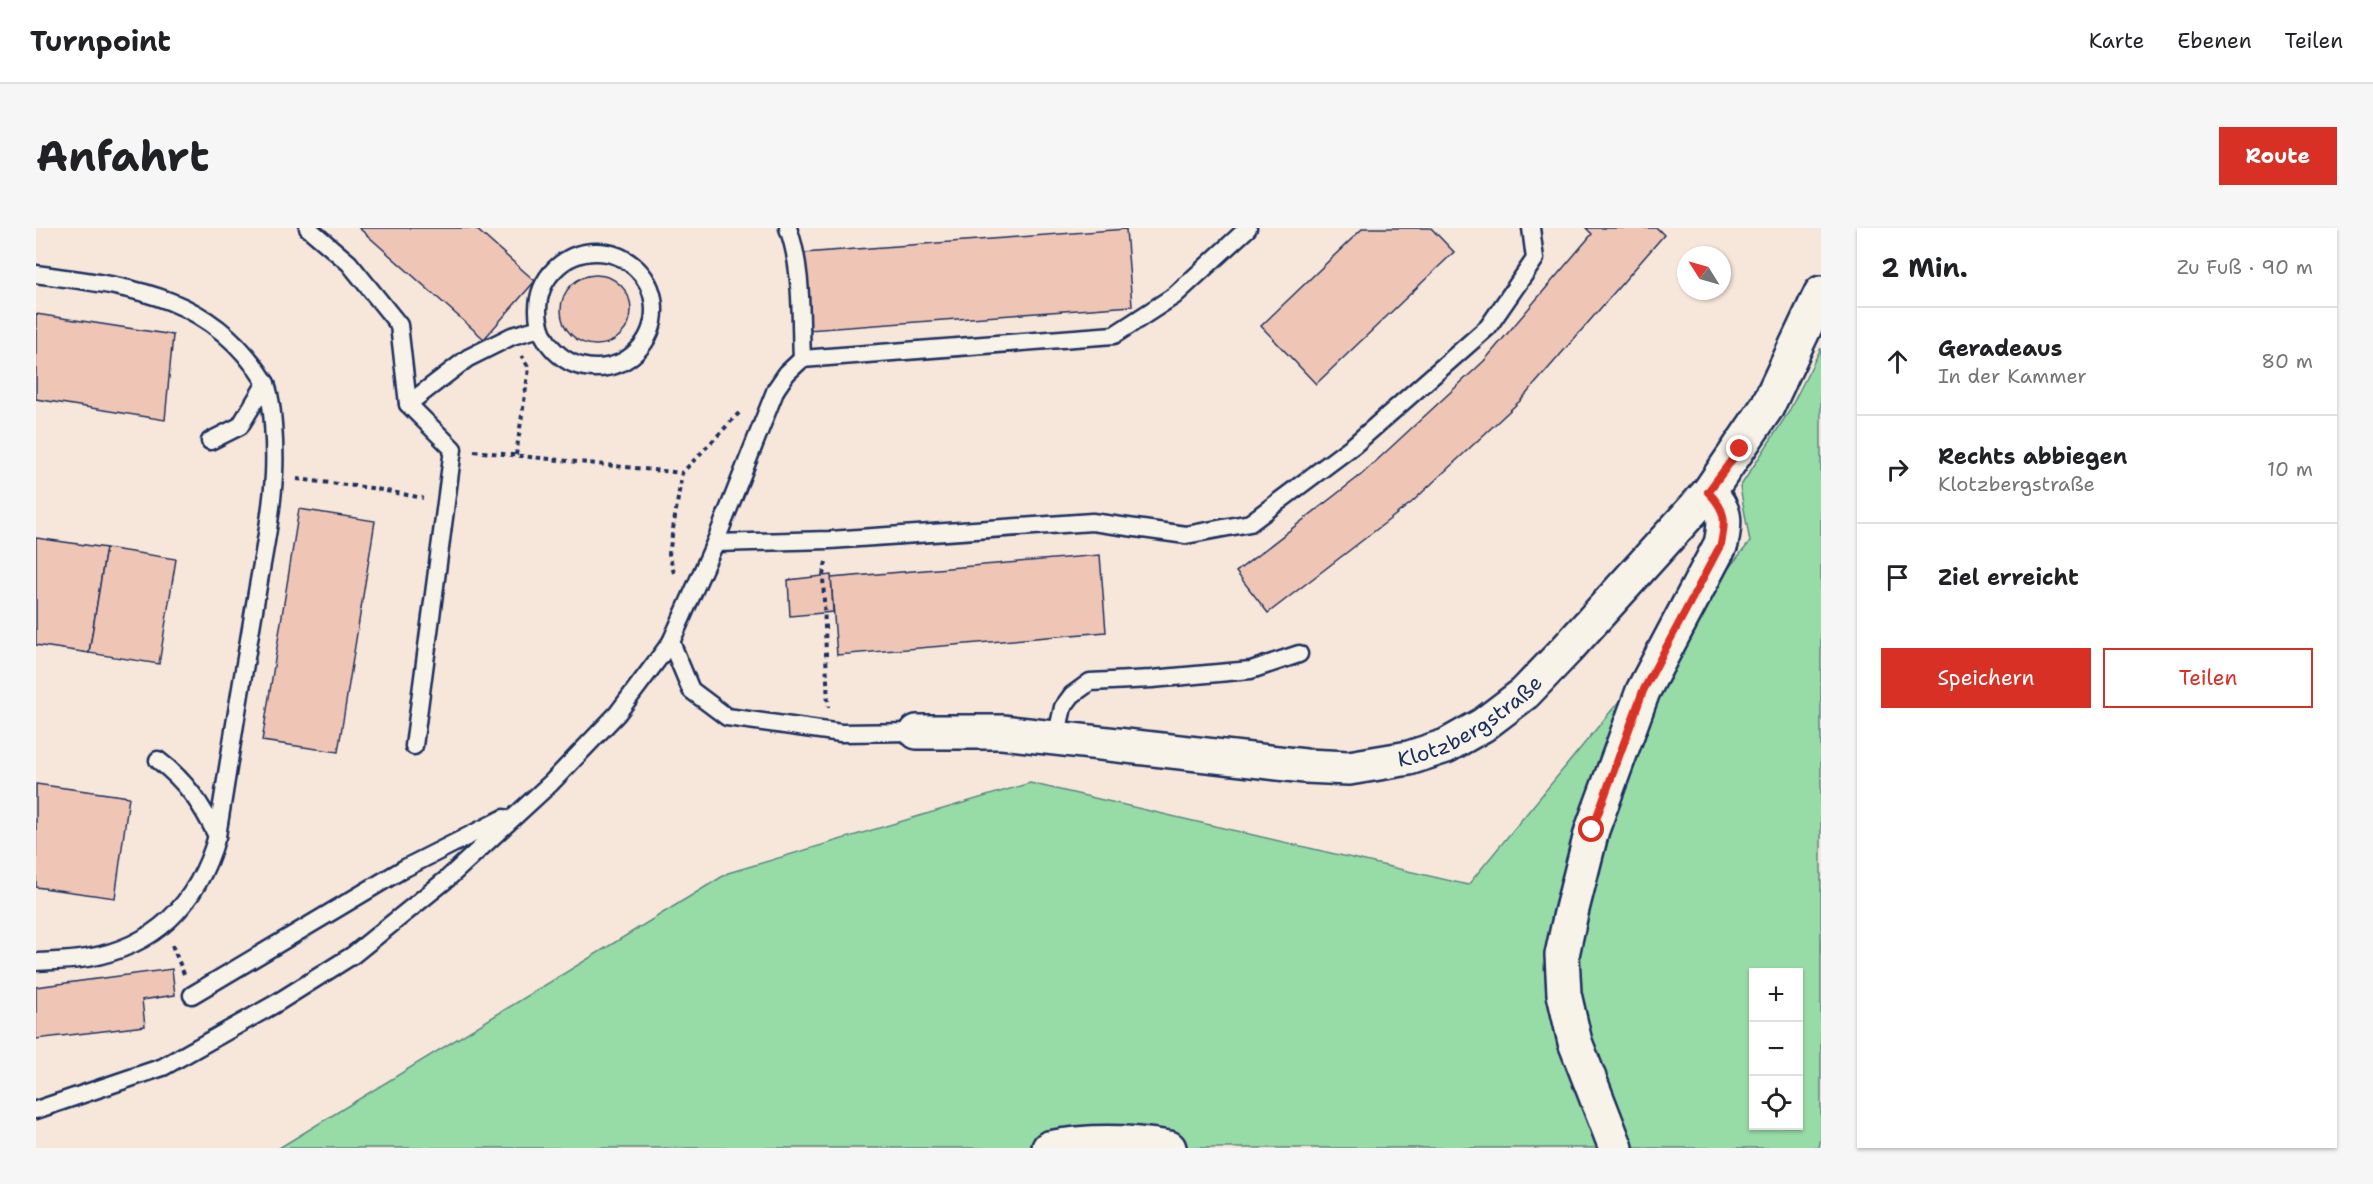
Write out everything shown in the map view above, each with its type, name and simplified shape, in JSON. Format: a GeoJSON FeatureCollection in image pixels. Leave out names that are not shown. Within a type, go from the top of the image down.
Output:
{"type":"FeatureCollection","features":[{"type":"Feature","properties":{"kind":"street","name":"Klotzbergstraße"},"geometry":{"type":"LineString","coordinates":[[917,732],[1002,732],[1305,766],[1349,768],[1409,758],[1446,746],[1484,725],[1524,693],[1568,649],[1708,492],[1767,407],[1821,293]]}},
{"type":"Feature","properties":{"kind":"street"},"geometry":{"type":"LineString","coordinates":[[1616,1148],[1575,1042],[1564,994],[1562,955],[1570,913],[1592,830],[1631,720],[1643,691],[1721,544],[1725,527],[1724,511],[1708,492]]}},
{"type":"Feature","properties":{"kind":"street"},"geometry":{"type":"LineString","coordinates":[[1049,1148],[1103,1141],[1136,1142],[1169,1148]]}},
{"type":"Feature","properties":{"kind":"lane"},"geometry":{"type":"LineString","coordinates":[[308,228],[349,263],[399,325],[408,404],[453,449],[414,746]]}},
{"type":"Feature","properties":{"kind":"lane"},"geometry":{"type":"LineString","coordinates":[[788,228],[793,240],[799,284],[802,359]]}},
{"type":"Feature","properties":{"kind":"lane"},"geometry":{"type":"LineString","coordinates":[[36,1110],[163,1067],[275,1004],[353,955],[447,879],[523,809],[617,714],[671,642],[715,543],[776,389],[787,372],[802,359],[1114,335],[1174,296],[1248,228]]}},
{"type":"Feature","properties":{"kind":"lane"},"geometry":{"type":"LineString","coordinates":[[715,543],[830,540],[1092,522],[1186,535],[1250,523],[1354,445],[1488,327],[1535,259],[1530,228]]}},
{"type":"Feature","properties":{"kind":"lane"},"geometry":{"type":"LineString","coordinates":[[596,251],[620,256],[640,271],[652,292],[655,316],[647,339],[631,357],[608,367],[596,369],[572,363],[553,349],[540,328],[538,303],[546,280],[562,262],[579,254],[596,251]]}},
{"type":"Feature","properties":{"kind":"lane"},"geometry":{"type":"LineString","coordinates":[[36,274],[139,290],[181,305],[207,319],[239,346],[266,382],[275,437],[274,476],[217,836],[209,864],[190,897],[164,925],[140,942],[87,958],[36,962]]}},
{"type":"Feature","properties":{"kind":"lane"},"geometry":{"type":"LineString","coordinates":[[408,404],[468,358],[512,336],[540,328]]}},
{"type":"Feature","properties":{"kind":"lane"},"geometry":{"type":"LineString","coordinates":[[210,441],[240,426],[266,382]]}},
{"type":"Feature","properties":{"kind":"lane"},"geometry":{"type":"LineString","coordinates":[[671,642],[691,690],[727,717],[829,731],[917,732]]}},
{"type":"Feature","properties":{"kind":"lane"},"geometry":{"type":"LineString","coordinates":[[1056,738],[1063,707],[1072,695],[1090,682],[1152,680],[1251,670],[1299,654]]}},
{"type":"Feature","properties":{"kind":"lane"},"geometry":{"type":"LineString","coordinates":[[158,760],[172,770],[201,804],[217,836]]}},
{"type":"Feature","properties":{"kind":"lane"},"geometry":{"type":"LineString","coordinates":[[192,995],[405,868],[523,809]]}},
{"type":"Feature","properties":{"kind":"path"},"geometry":{"type":"LineString","coordinates":[[512,336],[529,368],[516,455]]}},
{"type":"Feature","properties":{"kind":"path"},"geometry":{"type":"LineString","coordinates":[[688,600],[675,578],[669,554],[682,473],[760,391],[776,389]]}},
{"type":"Feature","properties":{"kind":"path"},"geometry":{"type":"LineString","coordinates":[[453,449],[682,473]]}},
{"type":"Feature","properties":{"kind":"path"},"geometry":{"type":"LineString","coordinates":[[325,482],[445,502]]}},
{"type":"Feature","properties":{"kind":"path"},"geometry":{"type":"LineString","coordinates":[[823,575],[829,731]]}},
{"type":"Feature","properties":{"kind":"path"},"geometry":{"type":"LineString","coordinates":[[164,925],[192,995]]}},
{"type":"Feature","properties":{"kind":"green space"},"geometry":{"type":"Polygon","coordinates":[[[1821,348],[1821,1138],[1819,1148],[279,1148],[728,873],[1030,783],[1468,885],[1750,542],[1740,487],[1788,413],[1821,348]]]}},
{"type":"Feature","properties":{"kind":"building"},"geometry":{"type":"Polygon","coordinates":[[[359,228],[475,228],[535,281],[484,339],[359,228]]]}},
{"type":"Feature","properties":{"kind":"building"},"geometry":{"type":"Polygon","coordinates":[[[1363,228],[1431,228],[1454,252],[1316,384],[1261,326],[1363,228]]]}},
{"type":"Feature","properties":{"kind":"building"},"geometry":{"type":"Polygon","coordinates":[[[1586,228],[1657,228],[1664,235],[1521,400],[1411,503],[1268,613],[1236,572],[1361,475],[1484,361],[1592,234],[1586,228]]]}},
{"type":"Feature","properties":{"kind":"building"},"geometry":{"type":"Polygon","coordinates":[[[1126,229],[1132,306],[808,330],[803,253],[1126,229]]]}},
{"type":"Feature","properties":{"kind":"building"},"geometry":{"type":"Polygon","coordinates":[[[603,275],[616,281],[625,290],[629,296],[631,310],[629,324],[621,335],[610,343],[589,345],[571,335],[563,324],[561,303],[571,285],[582,277],[603,275]]]}},
{"type":"Feature","properties":{"kind":"building"},"geometry":{"type":"Polygon","coordinates":[[[36,314],[173,335],[165,420],[36,399],[36,314]]]}},
{"type":"Feature","properties":{"kind":"building"},"geometry":{"type":"Polygon","coordinates":[[[299,509],[375,521],[338,752],[262,741],[299,509]]]}},
{"type":"Feature","properties":{"kind":"building"},"geometry":{"type":"Polygon","coordinates":[[[36,538],[106,548],[89,653],[36,645],[36,538]]]}},
{"type":"Feature","properties":{"kind":"building"},"geometry":{"type":"Polygon","coordinates":[[[106,548],[176,559],[159,664],[89,653],[106,548]]]}},
{"type":"Feature","properties":{"kind":"building"},"geometry":{"type":"Polygon","coordinates":[[[1100,555],[1106,632],[837,655],[831,578],[1100,555]]]}},
{"type":"Feature","properties":{"kind":"building"},"geometry":{"type":"Polygon","coordinates":[[[831,575],[833,612],[790,616],[788,580],[831,575]]]}},
{"type":"Feature","properties":{"kind":"building"},"geometry":{"type":"Polygon","coordinates":[[[36,784],[129,797],[115,898],[36,887],[36,784]]]}},
{"type":"Feature","properties":{"kind":"building"},"geometry":{"type":"Polygon","coordinates":[[[172,969],[175,995],[142,1000],[145,1026],[36,1039],[36,987],[172,969]]]}},
{"type":"Feature","properties":{"kind":"route"},"geometry":{"type":"LineString","coordinates":[[1592,830],[1643,691],[1721,544],[1725,527],[1724,511],[1708,492],[1740,449]]}}]}
